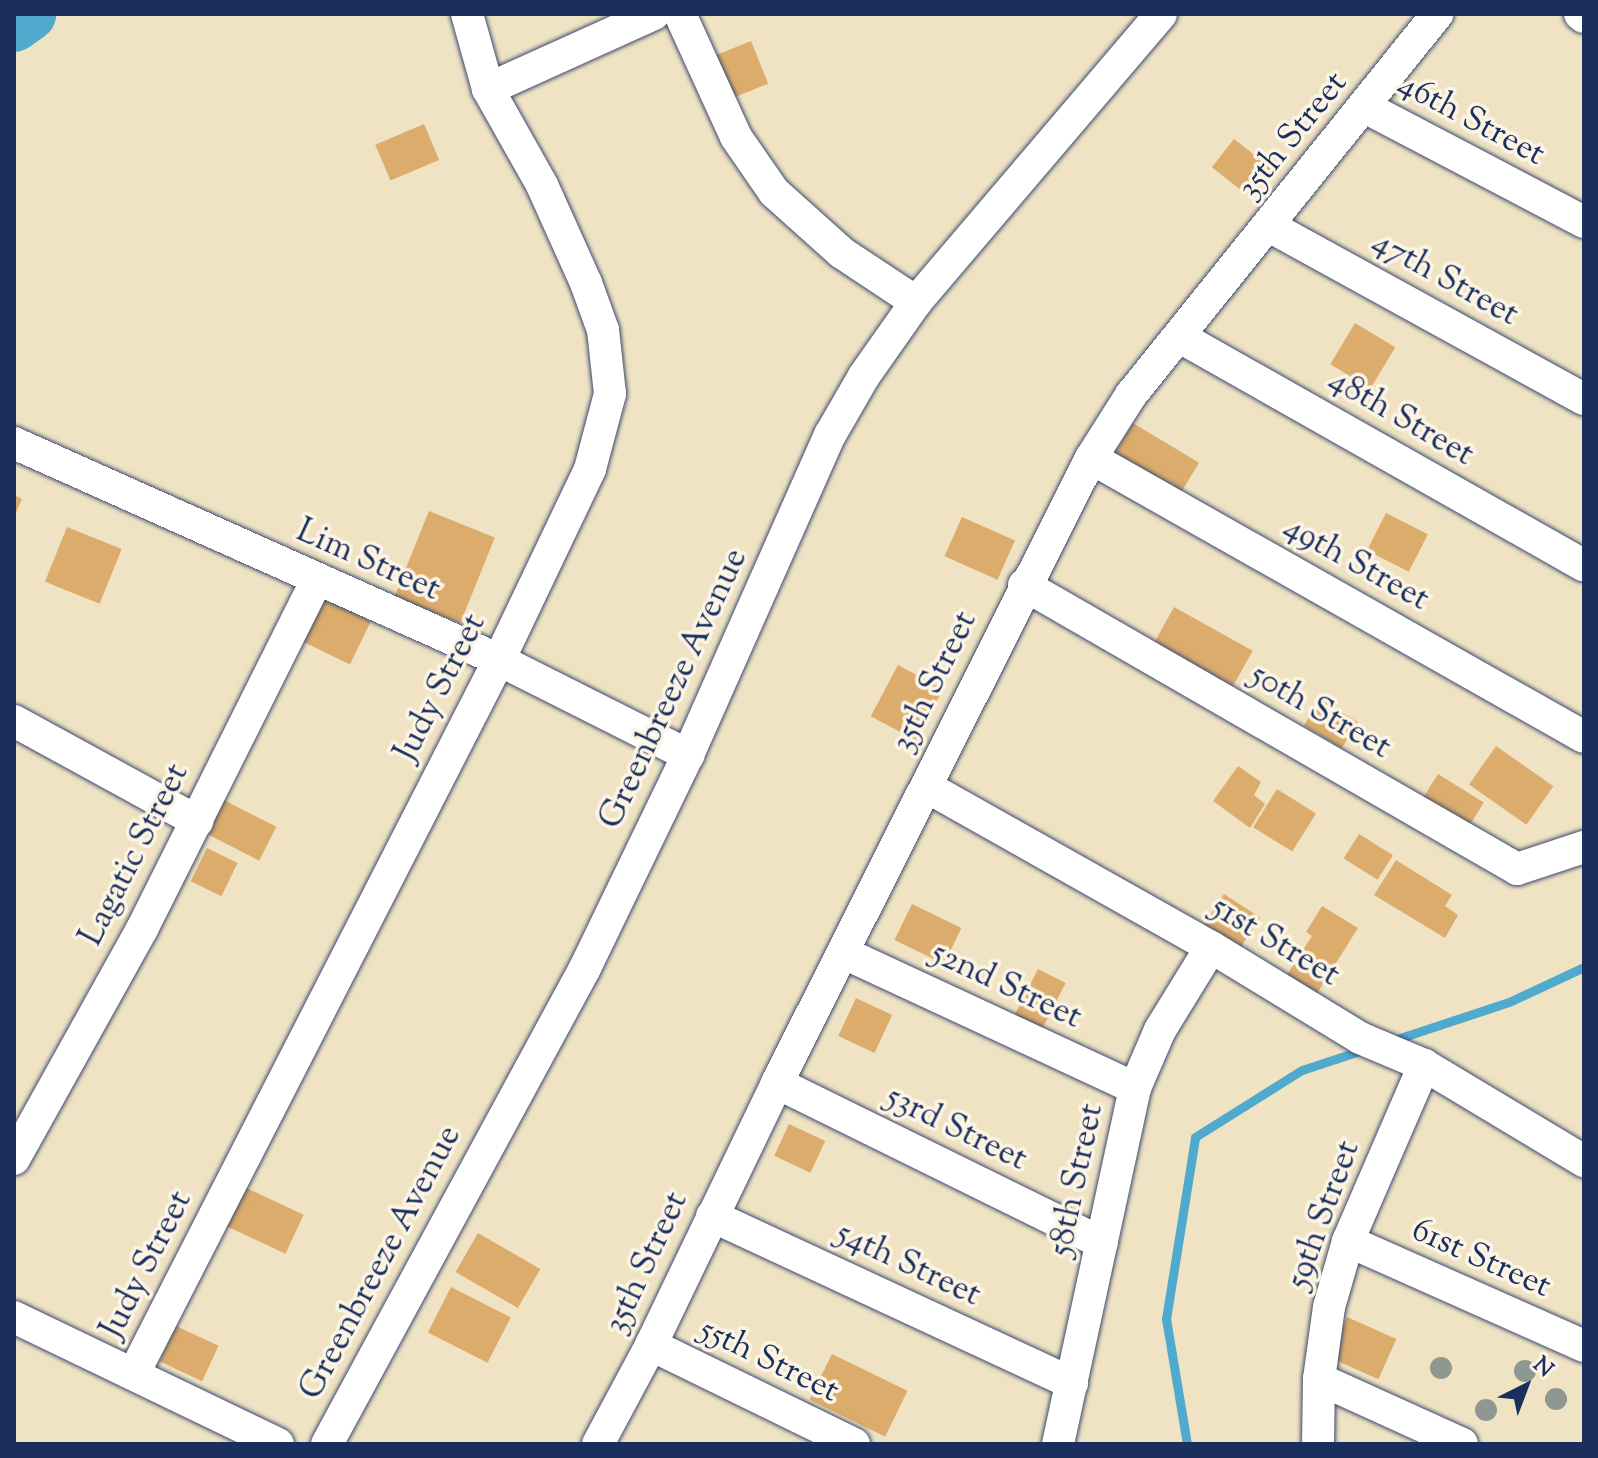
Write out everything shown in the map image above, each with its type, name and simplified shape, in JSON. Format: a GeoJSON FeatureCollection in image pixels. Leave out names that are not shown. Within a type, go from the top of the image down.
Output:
{"type":"FeatureCollection","features":[{"type":"Feature","properties":{"kind":"street","name":"Judy Street"},"geometry":{"type":"LineString","coordinates":[[134,1373],[499,660],[590,469],[610,394],[603,330],[586,283],[542,185],[488,89],[467,14]]}},
{"type":"Feature","properties":{"kind":"street"},"geometry":{"type":"LineString","coordinates":[[488,89],[654,14]]}},
{"type":"Feature","properties":{"kind":"street"},"geometry":{"type":"LineString","coordinates":[[680,14],[736,137],[774,192],[842,253],[916,302]]}},
{"type":"Feature","properties":{"kind":"street","name":"Greenbreeze Avenue"},"geometry":{"type":"LineString","coordinates":[[327,1444],[585,968],[688,755],[830,435],[916,302],[1161,14]]}},
{"type":"Feature","properties":{"kind":"street","name":"35th Street"},"geometry":{"type":"LineString","coordinates":[[598,1444],[651,1345],[1024,585],[1091,458],[1131,395],[1437,14]]}},
{"type":"Feature","properties":{"kind":"street","name":"46th Street"},"geometry":{"type":"LineString","coordinates":[[1365,107],[1584,222]]}},
{"type":"Feature","properties":{"kind":"street","name":"47th Street"},"geometry":{"type":"LineString","coordinates":[[1269,226],[1584,399]]}},
{"type":"Feature","properties":{"kind":"street","name":"48th Street"},"geometry":{"type":"LineString","coordinates":[[1180,337],[1584,566]]}},
{"type":"Feature","properties":{"kind":"street","name":"Lim Street"},"geometry":{"type":"LineString","coordinates":[[14,443],[316,581],[499,660],[688,755]]}},
{"type":"Feature","properties":{"kind":"street","name":"49th Street"},"geometry":{"type":"LineString","coordinates":[[1091,458],[1584,737]]}},
{"type":"Feature","properties":{"kind":"street","name":"Lagatic Street"},"geometry":{"type":"LineString","coordinates":[[14,1159],[197,821],[316,581]]}},
{"type":"Feature","properties":{"kind":"street","name":"50th Street"},"geometry":{"type":"LineString","coordinates":[[1024,585],[1517,869],[1584,847]]}},
{"type":"Feature","properties":{"kind":"street"},"geometry":{"type":"LineString","coordinates":[[14,721],[197,821]]}},
{"type":"Feature","properties":{"kind":"street","name":"51st Street"},"geometry":{"type":"LineString","coordinates":[[927,787],[1211,947],[1360,1038],[1409,1059],[1584,1161]]}},
{"type":"Feature","properties":{"kind":"street","name":"58th Street"},"geometry":{"type":"LineString","coordinates":[[1058,1444],[1135,1088],[1160,1030],[1211,947]]}},
{"type":"Feature","properties":{"kind":"street","name":"52nd Street"},"geometry":{"type":"LineString","coordinates":[[844,953],[1135,1088]]}},
{"type":"Feature","properties":{"kind":"street","name":"59th Street"},"geometry":{"type":"LineString","coordinates":[[1318,1444],[1319,1379],[1329,1307],[1409,1059]]}},
{"type":"Feature","properties":{"kind":"street","name":"53rd Street"},"geometry":{"type":"LineString","coordinates":[[777,1083],[1102,1243]]}},
{"type":"Feature","properties":{"kind":"street","name":"54th Street"},"geometry":{"type":"LineString","coordinates":[[712,1216],[1072,1383]]}},
{"type":"Feature","properties":{"kind":"street","name":"61st Street"},"geometry":{"type":"LineString","coordinates":[[1348,1241],[1584,1346]]}},
{"type":"Feature","properties":{"kind":"street"},"geometry":{"type":"LineString","coordinates":[[14,1317],[278,1444]]}},
{"type":"Feature","properties":{"kind":"street","name":"55th Street"},"geometry":{"type":"LineString","coordinates":[[651,1345],[854,1444]]}},
{"type":"Feature","properties":{"kind":"street"},"geometry":{"type":"LineString","coordinates":[[1319,1379],[1462,1444]]}},
{"type":"Feature","properties":{"kind":"building"},"geometry":{"type":"Polygon","coordinates":[[[751,41],[768,84],[726,101],[708,58],[751,41]]]}},
{"type":"Feature","properties":{"kind":"building"},"geometry":{"type":"Polygon","coordinates":[[[424,124],[439,160],[390,181],[375,145],[424,124]]]}},
{"type":"Feature","properties":{"kind":"building"},"geometry":{"type":"Polygon","coordinates":[[[1234,139],[1271,168],[1249,196],[1212,167],[1234,139]]]}},
{"type":"Feature","properties":{"kind":"building"},"geometry":{"type":"Polygon","coordinates":[[[1355,323],[1395,347],[1371,388],[1330,364],[1355,323]]]}},
{"type":"Feature","properties":{"kind":"building"},"geometry":{"type":"Polygon","coordinates":[[[1133,423],[1199,463],[1180,494],[1114,454],[1133,423]]]}},
{"type":"Feature","properties":{"kind":"building"},"geometry":{"type":"Polygon","coordinates":[[[14,495],[22,499],[14,517],[14,495]]]}},
{"type":"Feature","properties":{"kind":"building"},"geometry":{"type":"Polygon","coordinates":[[[429,511],[495,538],[460,623],[395,596],[429,511]]]}},
{"type":"Feature","properties":{"kind":"building"},"geometry":{"type":"Polygon","coordinates":[[[1386,513],[1428,534],[1409,572],[1367,550],[1386,513]]]}},
{"type":"Feature","properties":{"kind":"building"},"geometry":{"type":"Polygon","coordinates":[[[962,517],[1015,541],[997,580],[945,556],[962,517]]]}},
{"type":"Feature","properties":{"kind":"building"},"geometry":{"type":"Polygon","coordinates":[[[67,527],[122,549],[100,604],[45,582],[67,527]]]}},
{"type":"Feature","properties":{"kind":"building"},"geometry":{"type":"Polygon","coordinates":[[[317,595],[371,621],[350,664],[296,638],[317,595]]]}},
{"type":"Feature","properties":{"kind":"building"},"geometry":{"type":"Polygon","coordinates":[[[1174,607],[1253,651],[1232,687],[1154,644],[1174,607]]]}},
{"type":"Feature","properties":{"kind":"building"},"geometry":{"type":"Polygon","coordinates":[[[898,665],[943,689],[916,740],[871,716],[898,665]]]}},
{"type":"Feature","properties":{"kind":"building"},"geometry":{"type":"Polygon","coordinates":[[[1320,699],[1358,722],[1342,748],[1304,726],[1320,699]]]}},
{"type":"Feature","properties":{"kind":"building"},"geometry":{"type":"Polygon","coordinates":[[[1496,746],[1553,786],[1526,825],[1469,785],[1496,746]]]}},
{"type":"Feature","properties":{"kind":"building"},"geometry":{"type":"Polygon","coordinates":[[[1238,766],[1261,782],[1254,795],[1265,804],[1250,828],[1213,801],[1238,766]]]}},
{"type":"Feature","properties":{"kind":"building"},"geometry":{"type":"Polygon","coordinates":[[[1438,774],[1484,803],[1463,837],[1417,808],[1438,774]]]}},
{"type":"Feature","properties":{"kind":"building"},"geometry":{"type":"Polygon","coordinates":[[[1277,789],[1316,813],[1292,852],[1253,827],[1277,789]]]}},
{"type":"Feature","properties":{"kind":"building"},"geometry":{"type":"Polygon","coordinates":[[[214,795],[276,827],[259,861],[197,829],[214,795]]]}},
{"type":"Feature","properties":{"kind":"building"},"geometry":{"type":"Polygon","coordinates":[[[1359,834],[1393,855],[1378,880],[1344,859],[1359,834]]]}},
{"type":"Feature","properties":{"kind":"building"},"geometry":{"type":"Polygon","coordinates":[[[207,848],[238,863],[221,896],[191,881],[207,848]]]}},
{"type":"Feature","properties":{"kind":"building"},"geometry":{"type":"Polygon","coordinates":[[[1396,860],[1452,895],[1445,906],[1458,915],[1445,938],[1374,895],[1396,860]]]}},
{"type":"Feature","properties":{"kind":"building"},"geometry":{"type":"Polygon","coordinates":[[[1224,894],[1260,917],[1237,953],[1201,929],[1224,894]]]}},
{"type":"Feature","properties":{"kind":"building"},"geometry":{"type":"Polygon","coordinates":[[[912,904],[961,928],[944,964],[894,940],[912,904]]]}},
{"type":"Feature","properties":{"kind":"building"},"geometry":{"type":"Polygon","coordinates":[[[1322,906],[1358,928],[1311,1003],[1281,984],[1312,936],[1306,932],[1322,906]]]}},
{"type":"Feature","properties":{"kind":"building"},"geometry":{"type":"Polygon","coordinates":[[[1038,969],[1066,983],[1040,1034],[1012,1020],[1038,969]]]}},
{"type":"Feature","properties":{"kind":"building"},"geometry":{"type":"Polygon","coordinates":[[[856,998],[892,1015],[875,1053],[838,1036],[856,998]]]}},
{"type":"Feature","properties":{"kind":"building"},"geometry":{"type":"Polygon","coordinates":[[[789,1124],[825,1141],[810,1173],[774,1156],[789,1124]]]}},
{"type":"Feature","properties":{"kind":"building"},"geometry":{"type":"Polygon","coordinates":[[[242,1186],[304,1215],[285,1254],[224,1225],[242,1186]]]}},
{"type":"Feature","properties":{"kind":"building"},"geometry":{"type":"Polygon","coordinates":[[[478,1233],[540,1269],[518,1308],[456,1272],[478,1233]]]}},
{"type":"Feature","properties":{"kind":"building"},"geometry":{"type":"Polygon","coordinates":[[[451,1287],[511,1317],[488,1363],[428,1332],[451,1287]]]}},
{"type":"Feature","properties":{"kind":"building"},"geometry":{"type":"Polygon","coordinates":[[[1347,1317],[1396,1339],[1378,1379],[1329,1357],[1347,1317]]]}},
{"type":"Feature","properties":{"kind":"building"},"geometry":{"type":"Polygon","coordinates":[[[176,1326],[219,1346],[202,1381],[160,1361],[176,1326]]]}},
{"type":"Feature","properties":{"kind":"building"},"geometry":{"type":"Polygon","coordinates":[[[832,1354],[907,1391],[885,1437],[810,1400],[832,1354]]]}},
{"type":"Feature","properties":{"kind":"waterway"},"geometry":{"type":"LineString","coordinates":[[14,25],[29,14]]}},
{"type":"Feature","properties":{"kind":"waterway"},"geometry":{"type":"LineString","coordinates":[[1391,1041],[1509,1002],[1584,967]]}},
{"type":"Feature","properties":{"kind":"waterway"},"geometry":{"type":"LineString","coordinates":[[1187,1444],[1166,1319],[1195,1137],[1302,1070],[1366,1049]]}}]}
